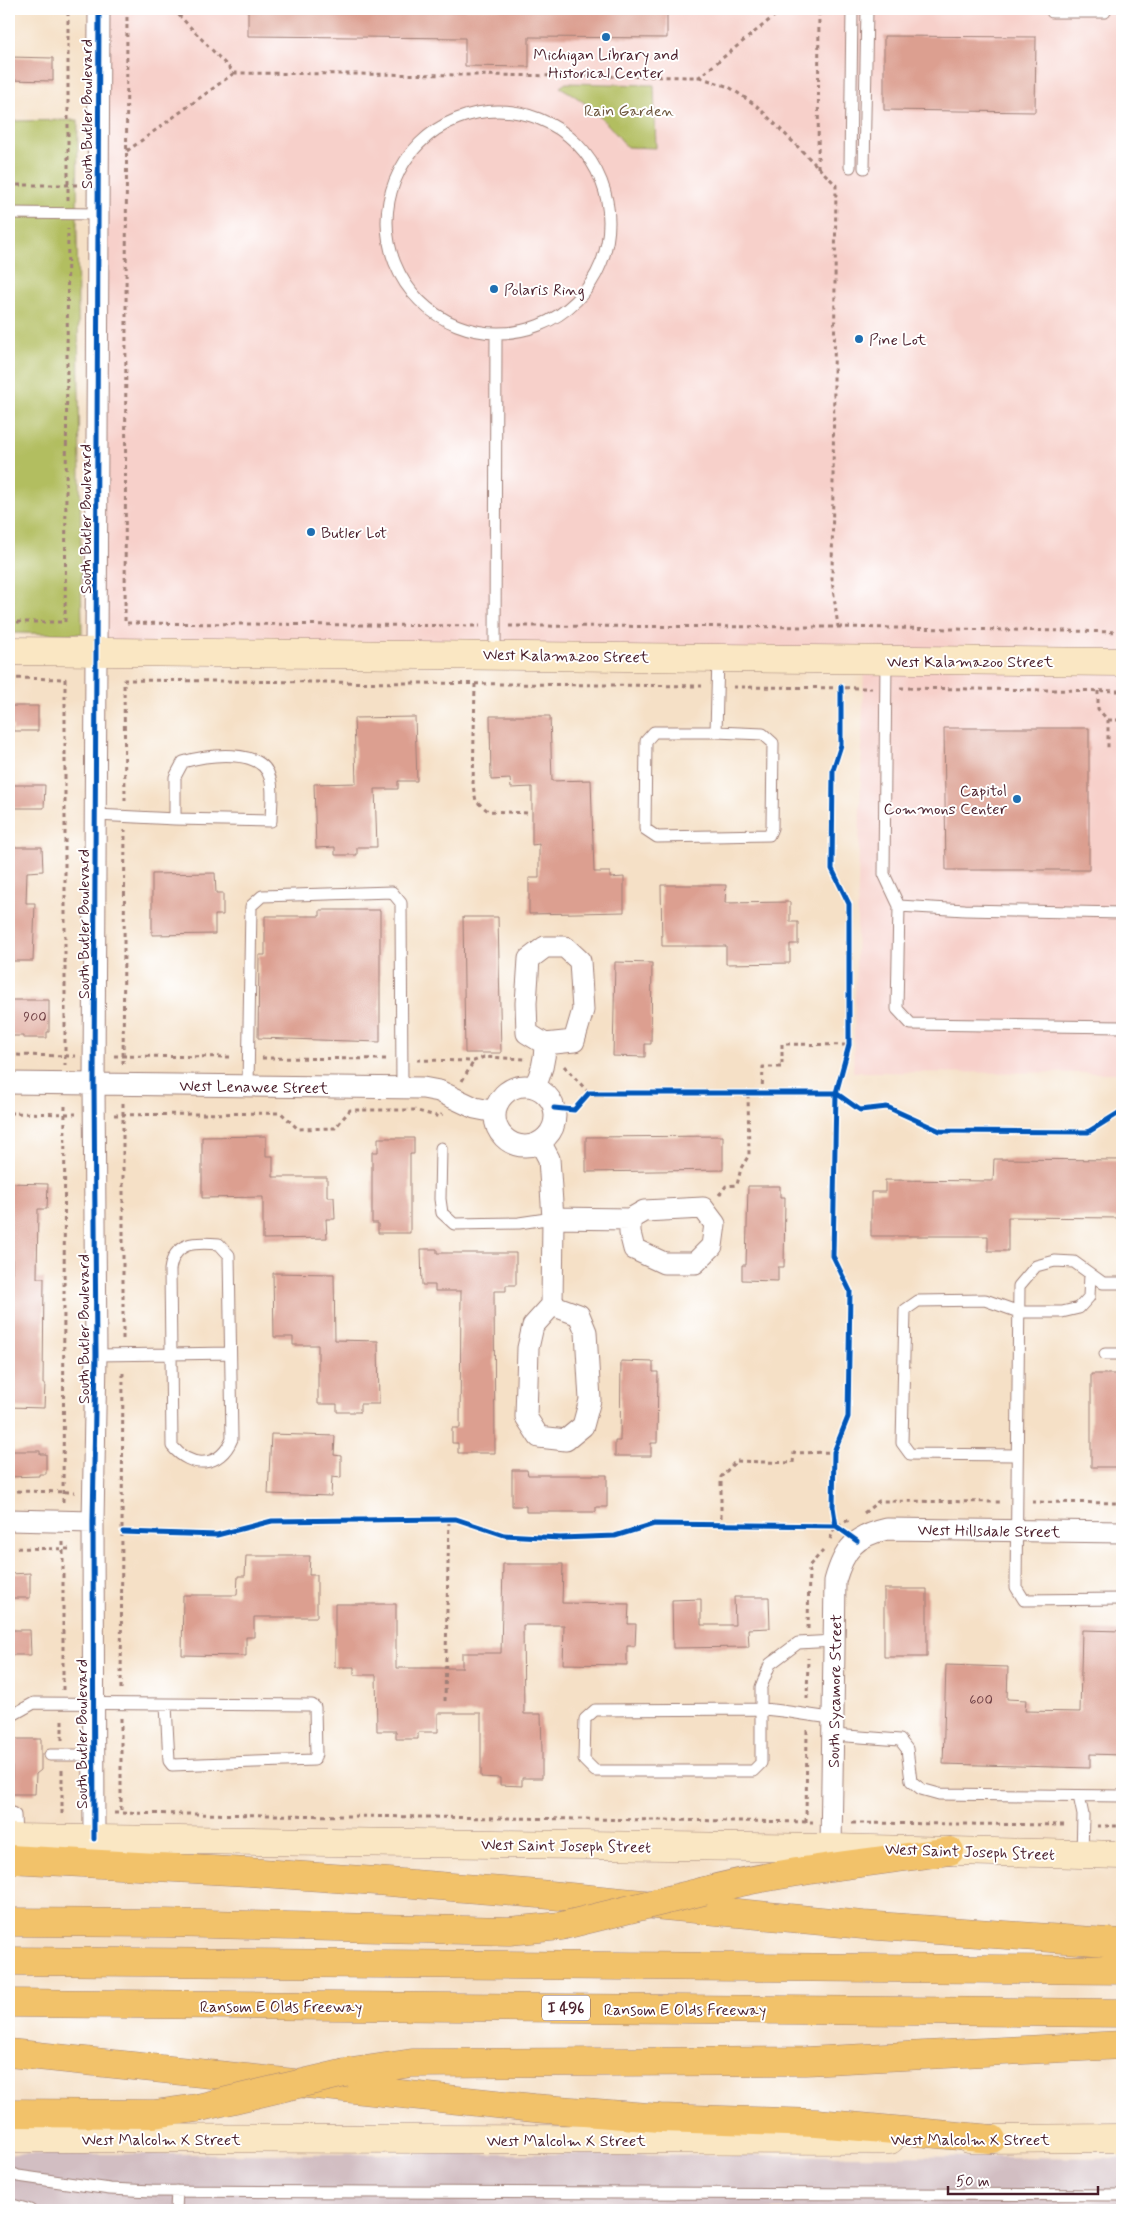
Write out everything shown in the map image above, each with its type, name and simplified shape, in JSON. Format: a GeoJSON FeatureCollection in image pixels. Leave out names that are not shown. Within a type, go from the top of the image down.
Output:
{"type":"FeatureCollection","features":[{"type":"Feature","properties":{"kind":"highway"},"geometry":{"type":"LineString","coordinates":[[11,1845],[248,1872],[539,1894],[863,1925],[1122,1944]]}},
{"type":"Feature","properties":{"kind":"highway"},"geometry":{"type":"LineString","coordinates":[[9,1922],[164,1922],[499,1931],[561,1926],[739,1882],[950,1850]]}},
{"type":"Feature","properties":{"kind":"highway"},"geometry":{"type":"LineString","coordinates":[[9,1961],[1122,1970]]}},
{"type":"Feature","properties":{"kind":"highway","name":"Ransom E Olds Freeway"},"geometry":{"type":"LineString","coordinates":[[9,2003],[1122,2013]]}},
{"type":"Feature","properties":{"kind":"highway"},"geometry":{"type":"LineString","coordinates":[[9,2113],[154,2114],[197,2108],[345,2073],[412,2063],[806,2061],[1122,2046]]}},
{"type":"Feature","properties":{"kind":"highway"},"geometry":{"type":"LineString","coordinates":[[9,2053],[534,2108],[660,2118],[817,2123],[992,2139]]}},
{"type":"Feature","properties":{"kind":"main road","name":"West Kalamazoo Street"},"geometry":{"type":"LineString","coordinates":[[9,651],[495,654],[1122,662]]}},
{"type":"Feature","properties":{"kind":"main road","name":"West Saint Joseph Street"},"geometry":{"type":"LineString","coordinates":[[11,1845],[94,1826],[832,1835],[950,1850],[1122,1855]]}},
{"type":"Feature","properties":{"kind":"main road","name":"West Malcolm X Street"},"geometry":{"type":"LineString","coordinates":[[9,2138],[758,2141],[1122,2138]]}},
{"type":"Feature","properties":{"kind":"street","name":"South Butler Boulevard"},"geometry":{"type":"LineString","coordinates":[[94,1826],[93,1522],[96,1355],[94,1084],[99,9]]}},
{"type":"Feature","properties":{"kind":"street"},"geometry":{"type":"LineString","coordinates":[[534,1088],[540,1076],[545,1053]]}},
{"type":"Feature","properties":{"kind":"street","name":"West Lenawee Street"},"geometry":{"type":"LineString","coordinates":[[9,1083],[439,1091],[475,1108],[495,1112]]}},
{"type":"Feature","properties":{"kind":"street"},"geometry":{"type":"LineString","coordinates":[[516,1087],[534,1088],[546,1096],[554,1108],[553,1127],[548,1136],[540,1142],[522,1146],[512,1144],[498,1131],[495,1122],[497,1104],[508,1091],[516,1087]]}},
{"type":"Feature","properties":{"kind":"street"},"geometry":{"type":"LineString","coordinates":[[540,1142],[549,1159],[553,1218],[552,1305],[533,1326],[528,1348],[526,1417],[539,1437],[566,1440],[583,1426],[590,1400],[586,1332],[579,1315],[552,1305]]}},
{"type":"Feature","properties":{"kind":"street"},"geometry":{"type":"LineString","coordinates":[[553,1218],[630,1219]]}},
{"type":"Feature","properties":{"kind":"street"},"geometry":{"type":"LineString","coordinates":[[9,1520],[93,1522]]}},
{"type":"Feature","properties":{"kind":"street","name":"West Hillsdale Street"},"geometry":{"type":"LineString","coordinates":[[857,1540],[872,1532],[887,1529],[1122,1532]]}},
{"type":"Feature","properties":{"kind":"street","name":"South Sycamore Street"},"geometry":{"type":"LineString","coordinates":[[832,1835],[835,1581],[846,1551],[857,1540]]}},
{"type":"Feature","properties":{"kind":"lane"},"geometry":{"type":"LineString","coordinates":[[850,167],[852,9]]}},
{"type":"Feature","properties":{"kind":"lane"},"geometry":{"type":"LineString","coordinates":[[864,168],[867,9]]}},
{"type":"Feature","properties":{"kind":"lane"},"geometry":{"type":"LineString","coordinates":[[1052,12],[1105,12],[1105,9]]}},
{"type":"Feature","properties":{"kind":"lane"},"geometry":{"type":"LineString","coordinates":[[498,110],[530,115],[560,129],[584,152],[601,179],[610,211],[608,244],[597,275],[577,301],[551,321],[524,331],[496,334],[458,327],[425,308],[406,286],[392,261],[386,226],[390,190],[406,158],[431,133],[454,120],[462,116],[498,110]]}},
{"type":"Feature","properties":{"kind":"lane"},"geometry":{"type":"LineString","coordinates":[[9,213],[98,214]]}},
{"type":"Feature","properties":{"kind":"lane"},"geometry":{"type":"LineString","coordinates":[[495,654],[496,334]]}},
{"type":"Feature","properties":{"kind":"lane"},"geometry":{"type":"LineString","coordinates":[[716,732],[718,658]]}},
{"type":"Feature","properties":{"kind":"lane"},"geometry":{"type":"LineString","coordinates":[[886,660],[884,874],[899,906],[897,1010],[911,1024],[1122,1027]]}},
{"type":"Feature","properties":{"kind":"lane"},"geometry":{"type":"LineString","coordinates":[[654,732],[716,732],[763,734],[773,743],[772,828],[769,835],[657,836],[645,829],[646,741],[654,732]]}},
{"type":"Feature","properties":{"kind":"lane"},"geometry":{"type":"LineString","coordinates":[[96,815],[175,819],[271,821],[270,778],[262,763],[248,757],[197,758],[183,762],[175,777],[175,819]]}},
{"type":"Feature","properties":{"kind":"lane"},"geometry":{"type":"LineString","coordinates":[[248,1086],[251,906],[262,896],[392,892],[401,903],[402,1089]]}},
{"type":"Feature","properties":{"kind":"lane"},"geometry":{"type":"LineString","coordinates":[[899,906],[966,910],[1122,913]]}},
{"type":"Feature","properties":{"kind":"lane"},"geometry":{"type":"LineString","coordinates":[[441,1148],[440,1199],[442,1213],[454,1224],[519,1223],[553,1218]]}},
{"type":"Feature","properties":{"kind":"lane"},"geometry":{"type":"LineString","coordinates":[[199,1242],[219,1244],[229,1255],[232,1439],[228,1450],[219,1458],[206,1462],[189,1462],[172,1446],[171,1354],[170,1270],[172,1257],[180,1248],[199,1242]]}},
{"type":"Feature","properties":{"kind":"lane"},"geometry":{"type":"LineString","coordinates":[[1122,1283],[1102,1283],[1074,1262],[1055,1261],[1036,1266],[1019,1286],[1016,1455],[1016,1587],[1024,1600],[1122,1599]]}},
{"type":"Feature","properties":{"kind":"lane"},"geometry":{"type":"LineString","coordinates":[[1016,1455],[910,1454],[902,1443],[905,1310],[918,1301],[985,1300],[1019,1312],[1062,1312],[1078,1308],[1089,1297],[1090,1274]]}},
{"type":"Feature","properties":{"kind":"lane"},"geometry":{"type":"LineString","coordinates":[[96,1355],[230,1353]]}},
{"type":"Feature","properties":{"kind":"lane"},"geometry":{"type":"LineString","coordinates":[[1106,1354],[1122,1354]]}},
{"type":"Feature","properties":{"kind":"lane"},"geometry":{"type":"LineString","coordinates":[[834,1641],[798,1643],[770,1664],[761,1686],[761,1710],[761,1763],[753,1771],[595,1771],[584,1760],[585,1719],[596,1710],[761,1710],[785,1710],[834,1726],[900,1740],[908,1749],[911,1782],[921,1789],[939,1794],[1122,1796]]}},
{"type":"Feature","properties":{"kind":"lane"},"geometry":{"type":"LineString","coordinates":[[9,1717],[34,1704],[312,1705],[315,1708],[316,1754],[314,1760],[172,1764],[169,1761],[166,1705]]}},
{"type":"Feature","properties":{"kind":"lane"},"geometry":{"type":"LineString","coordinates":[[50,1755],[94,1755]]}},
{"type":"Feature","properties":{"kind":"lane"},"geometry":{"type":"LineString","coordinates":[[1079,1796],[1083,1815],[1082,1855]]}},
{"type":"Feature","properties":{"kind":"lane"},"geometry":{"type":"LineString","coordinates":[[9,1810],[15,1815],[11,1845]]}},
{"type":"Feature","properties":{"kind":"lane"},"geometry":{"type":"LineString","coordinates":[[9,2172],[18,2176],[110,2189],[177,2191],[1122,2194]]}},
{"type":"Feature","properties":{"kind":"lane"},"geometry":{"type":"LineString","coordinates":[[176,2210],[177,2191]]}},
{"type":"Feature","properties":{"kind":"lane"},"geometry":{"type":"LineString","coordinates":[[9,2204],[30,2210]]}},
{"type":"Feature","properties":{"kind":"path"},"geometry":{"type":"LineString","coordinates":[[9,622],[65,622],[68,9]]}},
{"type":"Feature","properties":{"kind":"path"},"geometry":{"type":"LineString","coordinates":[[127,9],[125,623],[1122,632]]}},
{"type":"Feature","properties":{"kind":"path"},"geometry":{"type":"LineString","coordinates":[[173,9],[234,72]]}},
{"type":"Feature","properties":{"kind":"path"},"geometry":{"type":"LineString","coordinates":[[699,78],[783,9]]}},
{"type":"Feature","properties":{"kind":"path"},"geometry":{"type":"LineString","coordinates":[[818,168],[819,9]]}},
{"type":"Feature","properties":{"kind":"path"},"geometry":{"type":"LineString","coordinates":[[127,151],[234,72],[699,78],[729,87],[756,106],[836,185],[832,580],[838,628]]}},
{"type":"Feature","properties":{"kind":"path"},"geometry":{"type":"LineString","coordinates":[[9,185],[127,186]]}},
{"type":"Feature","properties":{"kind":"path"},"geometry":{"type":"LineString","coordinates":[[9,678],[64,679],[66,1084],[62,1814]]}},
{"type":"Feature","properties":{"kind":"path"},"geometry":{"type":"LineString","coordinates":[[121,1813],[124,680],[1122,692]]}},
{"type":"Feature","properties":{"kind":"path"},"geometry":{"type":"LineString","coordinates":[[475,684],[473,786],[476,801],[488,811],[527,813]]}},
{"type":"Feature","properties":{"kind":"path"},"geometry":{"type":"LineString","coordinates":[[1098,691],[1098,710],[1108,720],[1122,720]]}},
{"type":"Feature","properties":{"kind":"path"},"geometry":{"type":"LineString","coordinates":[[1108,720],[1108,748]]}},
{"type":"Feature","properties":{"kind":"path"},"geometry":{"type":"LineString","coordinates":[[762,1093],[763,1067],[782,1067],[782,1044],[849,1045]]}},
{"type":"Feature","properties":{"kind":"path"},"geometry":{"type":"LineString","coordinates":[[9,1055],[474,1061],[484,1057],[545,1053],[561,1062],[589,1094]]}},
{"type":"Feature","properties":{"kind":"path"},"geometry":{"type":"LineString","coordinates":[[9,1113],[123,1115],[281,1113],[298,1129],[335,1128],[350,1110],[414,1110],[440,1117],[474,1061]]}},
{"type":"Feature","properties":{"kind":"path"},"geometry":{"type":"LineString","coordinates":[[716,1198],[726,1186],[737,1185],[741,1168],[749,1155],[748,1093]]}},
{"type":"Feature","properties":{"kind":"path"},"geometry":{"type":"LineString","coordinates":[[721,1526],[721,1477],[736,1460],[794,1463],[794,1453],[834,1452]]}},
{"type":"Feature","properties":{"kind":"path"},"geometry":{"type":"LineString","coordinates":[[9,1491],[123,1493]]}},
{"type":"Feature","properties":{"kind":"path"},"geometry":{"type":"LineString","coordinates":[[863,1514],[879,1501],[1122,1503]]}},
{"type":"Feature","properties":{"kind":"path"},"geometry":{"type":"LineString","coordinates":[[829,1541],[836,1526],[854,1518]]}},
{"type":"Feature","properties":{"kind":"path"},"geometry":{"type":"LineString","coordinates":[[446,1702],[449,1519]]}},
{"type":"Feature","properties":{"kind":"path"},"geometry":{"type":"LineString","coordinates":[[9,1548],[123,1550]]}},
{"type":"Feature","properties":{"kind":"path"},"geometry":{"type":"LineString","coordinates":[[806,1822],[809,1566],[825,1549]]}},
{"type":"Feature","properties":{"kind":"path"},"geometry":{"type":"LineString","coordinates":[[52,1814],[62,1814],[94,1826],[121,1813],[806,1822],[832,1835],[1083,1825],[1122,1826]]}},
{"type":"Feature","properties":{"kind":"shaded area"},"geometry":{"type":"Polygon","coordinates":[[[99,9],[1122,9],[1122,1073],[853,1072],[864,663],[97,651],[99,9]]]}},
{"type":"Feature","properties":{"kind":"shaded area"},"geometry":{"type":"Polygon","coordinates":[[[9,2154],[597,2154],[1122,2158],[1122,2210],[9,2210],[9,2154]]]}},
{"type":"Feature","properties":{"kind":"green space","name":"Rain Garden"},"geometry":{"type":"Polygon","coordinates":[[[566,83],[654,85],[656,148],[627,147],[596,113],[560,87],[566,83]]]}},
{"type":"Feature","properties":{"kind":"green space"},"geometry":{"type":"Polygon","coordinates":[[[78,120],[77,227],[82,634],[9,633],[9,121],[78,120]]]}},
{"type":"Feature","properties":{"kind":"building","name":"Michigan Library and Historical Center"},"geometry":{"type":"Polygon","coordinates":[[[248,9],[667,9],[667,38],[529,37],[529,67],[465,66],[465,38],[248,36],[248,9]]]}},
{"type":"Feature","properties":{"kind":"building"},"geometry":{"type":"Polygon","coordinates":[[[884,36],[1036,37],[1035,112],[884,110],[884,36]]]}},
{"type":"Feature","properties":{"kind":"building"},"geometry":{"type":"Polygon","coordinates":[[[9,57],[53,58],[53,81],[9,80],[9,57]]]}},
{"type":"Feature","properties":{"kind":"building"},"geometry":{"type":"Polygon","coordinates":[[[11,706],[38,706],[38,731],[13,731],[13,726],[9,726],[9,710],[11,710],[11,706]]]}},
{"type":"Feature","properties":{"kind":"building"},"geometry":{"type":"Polygon","coordinates":[[[490,716],[550,716],[552,781],[591,780],[594,872],[610,872],[610,878],[624,877],[624,912],[529,914],[529,878],[539,878],[539,844],[532,845],[532,787],[511,788],[510,779],[491,780],[490,716]]]}},
{"type":"Feature","properties":{"kind":"building"},"geometry":{"type":"Polygon","coordinates":[[[415,717],[417,781],[398,781],[398,789],[375,789],[377,847],[357,847],[357,855],[335,855],[335,847],[316,848],[314,784],[356,783],[354,718],[415,717]]]}},
{"type":"Feature","properties":{"kind":"building","name":"Capitol Commons Center"},"geometry":{"type":"Polygon","coordinates":[[[944,728],[1089,728],[1089,870],[946,870],[944,728]]]}},
{"type":"Feature","properties":{"kind":"building"},"geometry":{"type":"Polygon","coordinates":[[[9,785],[45,785],[44,808],[9,808],[9,785]]]}},
{"type":"Feature","properties":{"kind":"building"},"geometry":{"type":"Polygon","coordinates":[[[9,847],[42,847],[43,871],[27,872],[26,903],[35,903],[33,961],[9,961],[9,847]]]}},
{"type":"Feature","properties":{"kind":"building"},"geometry":{"type":"Polygon","coordinates":[[[215,873],[216,893],[223,893],[223,915],[215,915],[215,934],[152,935],[152,874],[215,873]]]}},
{"type":"Feature","properties":{"kind":"building"},"geometry":{"type":"Polygon","coordinates":[[[661,885],[726,885],[725,903],[790,902],[790,922],[798,922],[798,944],[790,944],[790,963],[726,964],[726,946],[662,946],[661,885]]]}},
{"type":"Feature","properties":{"kind":"building"},"geometry":{"type":"Polygon","coordinates":[[[320,910],[380,910],[380,1042],[258,1038],[259,955],[265,955],[265,916],[320,916],[320,910]]]}},
{"type":"Feature","properties":{"kind":"building"},"geometry":{"type":"Polygon","coordinates":[[[463,917],[498,917],[501,1053],[465,1053],[463,917]]]}},
{"type":"Feature","properties":{"kind":"building"},"geometry":{"type":"Polygon","coordinates":[[[615,962],[652,963],[651,1044],[645,1044],[645,1057],[613,1056],[615,962]]]}},
{"type":"Feature","properties":{"kind":"building"},"geometry":{"type":"Polygon","coordinates":[[[9,1000],[49,1000],[49,1032],[47,1032],[47,1038],[9,1036],[9,1000]]]}},
{"type":"Feature","properties":{"kind":"building"},"geometry":{"type":"Polygon","coordinates":[[[266,1136],[266,1156],[273,1156],[273,1177],[327,1177],[327,1197],[334,1197],[335,1219],[326,1219],[327,1238],[263,1239],[263,1197],[202,1198],[202,1137],[266,1136]]]}},
{"type":"Feature","properties":{"kind":"building"},"geometry":{"type":"Polygon","coordinates":[[[723,1136],[723,1170],[586,1172],[586,1137],[723,1136]]]}},
{"type":"Feature","properties":{"kind":"building"},"geometry":{"type":"Polygon","coordinates":[[[378,1138],[414,1138],[414,1154],[410,1154],[410,1233],[378,1233],[378,1223],[372,1223],[372,1152],[378,1152],[378,1138]]]}},
{"type":"Feature","properties":{"kind":"building"},"geometry":{"type":"Polygon","coordinates":[[[994,1159],[1122,1160],[1122,1218],[1008,1217],[1008,1251],[988,1251],[988,1236],[871,1236],[871,1192],[885,1192],[885,1180],[993,1181],[994,1159]]]}},
{"type":"Feature","properties":{"kind":"building"},"geometry":{"type":"Polygon","coordinates":[[[9,1183],[48,1184],[47,1209],[38,1209],[37,1278],[44,1278],[44,1408],[9,1407],[9,1309],[12,1309],[12,1254],[9,1254],[9,1183]]]}},
{"type":"Feature","properties":{"kind":"building"},"geometry":{"type":"Polygon","coordinates":[[[748,1186],[780,1186],[780,1197],[785,1197],[784,1267],[778,1267],[778,1281],[742,1280],[742,1265],[746,1265],[748,1186]]]}},
{"type":"Feature","properties":{"kind":"building"},"geometry":{"type":"Polygon","coordinates":[[[421,1249],[437,1249],[437,1253],[516,1253],[516,1285],[506,1285],[506,1291],[494,1291],[495,1453],[458,1453],[458,1443],[452,1443],[452,1428],[460,1428],[461,1291],[435,1291],[435,1285],[422,1285],[421,1249]]]}},
{"type":"Feature","properties":{"kind":"building"},"geometry":{"type":"Polygon","coordinates":[[[273,1273],[334,1274],[335,1340],[378,1341],[379,1404],[360,1404],[360,1412],[337,1412],[337,1404],[318,1404],[318,1345],[293,1345],[293,1337],[274,1337],[273,1273]]]}},
{"type":"Feature","properties":{"kind":"building"},"geometry":{"type":"Polygon","coordinates":[[[621,1361],[653,1362],[653,1372],[658,1372],[657,1443],[651,1443],[651,1456],[615,1456],[615,1441],[620,1441],[621,1361]]]}},
{"type":"Feature","properties":{"kind":"building"},"geometry":{"type":"Polygon","coordinates":[[[1091,1374],[1122,1374],[1122,1467],[1091,1467],[1091,1374]]]}},
{"type":"Feature","properties":{"kind":"building"},"geometry":{"type":"Polygon","coordinates":[[[271,1434],[335,1436],[334,1455],[341,1456],[341,1478],[332,1477],[331,1496],[268,1494],[271,1434]]]}},
{"type":"Feature","properties":{"kind":"building"},"geometry":{"type":"Polygon","coordinates":[[[9,1451],[40,1451],[40,1454],[46,1454],[46,1474],[9,1477],[9,1451]]]}},
{"type":"Feature","properties":{"kind":"building"},"geometry":{"type":"Polygon","coordinates":[[[512,1470],[527,1470],[528,1475],[607,1475],[607,1507],[596,1507],[596,1512],[526,1512],[526,1506],[512,1506],[512,1470]]]}},
{"type":"Feature","properties":{"kind":"building"},"geometry":{"type":"Polygon","coordinates":[[[246,1556],[310,1556],[309,1575],[317,1575],[317,1617],[254,1617],[254,1637],[246,1637],[246,1656],[182,1655],[183,1595],[237,1595],[238,1576],[245,1576],[246,1556]]]}},
{"type":"Feature","properties":{"kind":"building"},"geometry":{"type":"Polygon","coordinates":[[[503,1564],[563,1564],[562,1603],[629,1604],[628,1624],[636,1624],[635,1646],[627,1646],[627,1665],[563,1664],[564,1625],[523,1625],[524,1714],[541,1714],[542,1778],[522,1778],[522,1786],[500,1785],[500,1778],[481,1777],[481,1713],[438,1713],[438,1732],[418,1732],[418,1739],[396,1739],[396,1731],[377,1731],[376,1675],[354,1675],[354,1667],[335,1667],[335,1604],[396,1604],[396,1668],[462,1668],[462,1653],[501,1653],[503,1564]]]}},
{"type":"Feature","properties":{"kind":"building"},"geometry":{"type":"Polygon","coordinates":[[[30,1573],[30,1598],[9,1598],[9,1574],[30,1573]]]}},
{"type":"Feature","properties":{"kind":"building"},"geometry":{"type":"Polygon","coordinates":[[[884,1589],[927,1589],[927,1657],[884,1657],[884,1589]]]}},
{"type":"Feature","properties":{"kind":"building"},"geometry":{"type":"Polygon","coordinates":[[[734,1597],[769,1597],[770,1628],[748,1629],[749,1647],[673,1648],[672,1600],[701,1599],[701,1625],[735,1625],[734,1597]]]}},
{"type":"Feature","properties":{"kind":"building"},"geometry":{"type":"Polygon","coordinates":[[[9,1630],[30,1630],[31,1655],[9,1655],[9,1630]]]}},
{"type":"Feature","properties":{"kind":"building"},"geometry":{"type":"Polygon","coordinates":[[[1082,1630],[1122,1631],[1122,1755],[1090,1754],[1090,1768],[943,1764],[946,1665],[1008,1667],[1007,1699],[1026,1700],[1025,1711],[1080,1712],[1082,1630]]]}},
{"type":"Feature","properties":{"kind":"building"},"geometry":{"type":"Polygon","coordinates":[[[12,1739],[41,1739],[41,1770],[36,1774],[35,1794],[12,1794],[12,1739]]]}},
{"type":"Feature","properties":{"kind":"cycle path"},"geometry":{"type":"LineString","coordinates":[[94,1839],[93,1522],[96,1355],[94,1084],[99,9]]}},
{"type":"Feature","properties":{"kind":"cycle path"},"geometry":{"type":"LineString","coordinates":[[836,1526],[833,1507],[834,1452],[848,1417],[850,1291],[833,1256],[836,1093],[849,1045],[849,904],[832,869],[833,770],[841,745],[841,687]]}},
{"type":"Feature","properties":{"kind":"cycle path"},"geometry":{"type":"LineString","coordinates":[[554,1108],[574,1110],[589,1093],[836,1093],[860,1110],[887,1107],[940,1131],[1088,1132],[1122,1111]]}},
{"type":"Feature","properties":{"kind":"cycle path"},"geometry":{"type":"LineString","coordinates":[[123,1532],[217,1535],[272,1521],[456,1519],[504,1535],[560,1538],[615,1536],[654,1524],[836,1526],[857,1541]]}},
{"type":"Feature","properties":{"kind":"place","name":"Michigan Library and Historical Center"},"geometry":{"type":"Point","coordinates":[606,37]}},
{"type":"Feature","properties":{"kind":"place","name":"Polaris Ring"},"geometry":{"type":"Point","coordinates":[494,289]}},
{"type":"Feature","properties":{"kind":"place","name":"Pine Lot"},"geometry":{"type":"Point","coordinates":[859,339]}},
{"type":"Feature","properties":{"kind":"place","name":"Butler Lot"},"geometry":{"type":"Point","coordinates":[311,532]}},
{"type":"Feature","properties":{"kind":"place","name":"Capitol Commons Center"},"geometry":{"type":"Point","coordinates":[1017,799]}}]}
